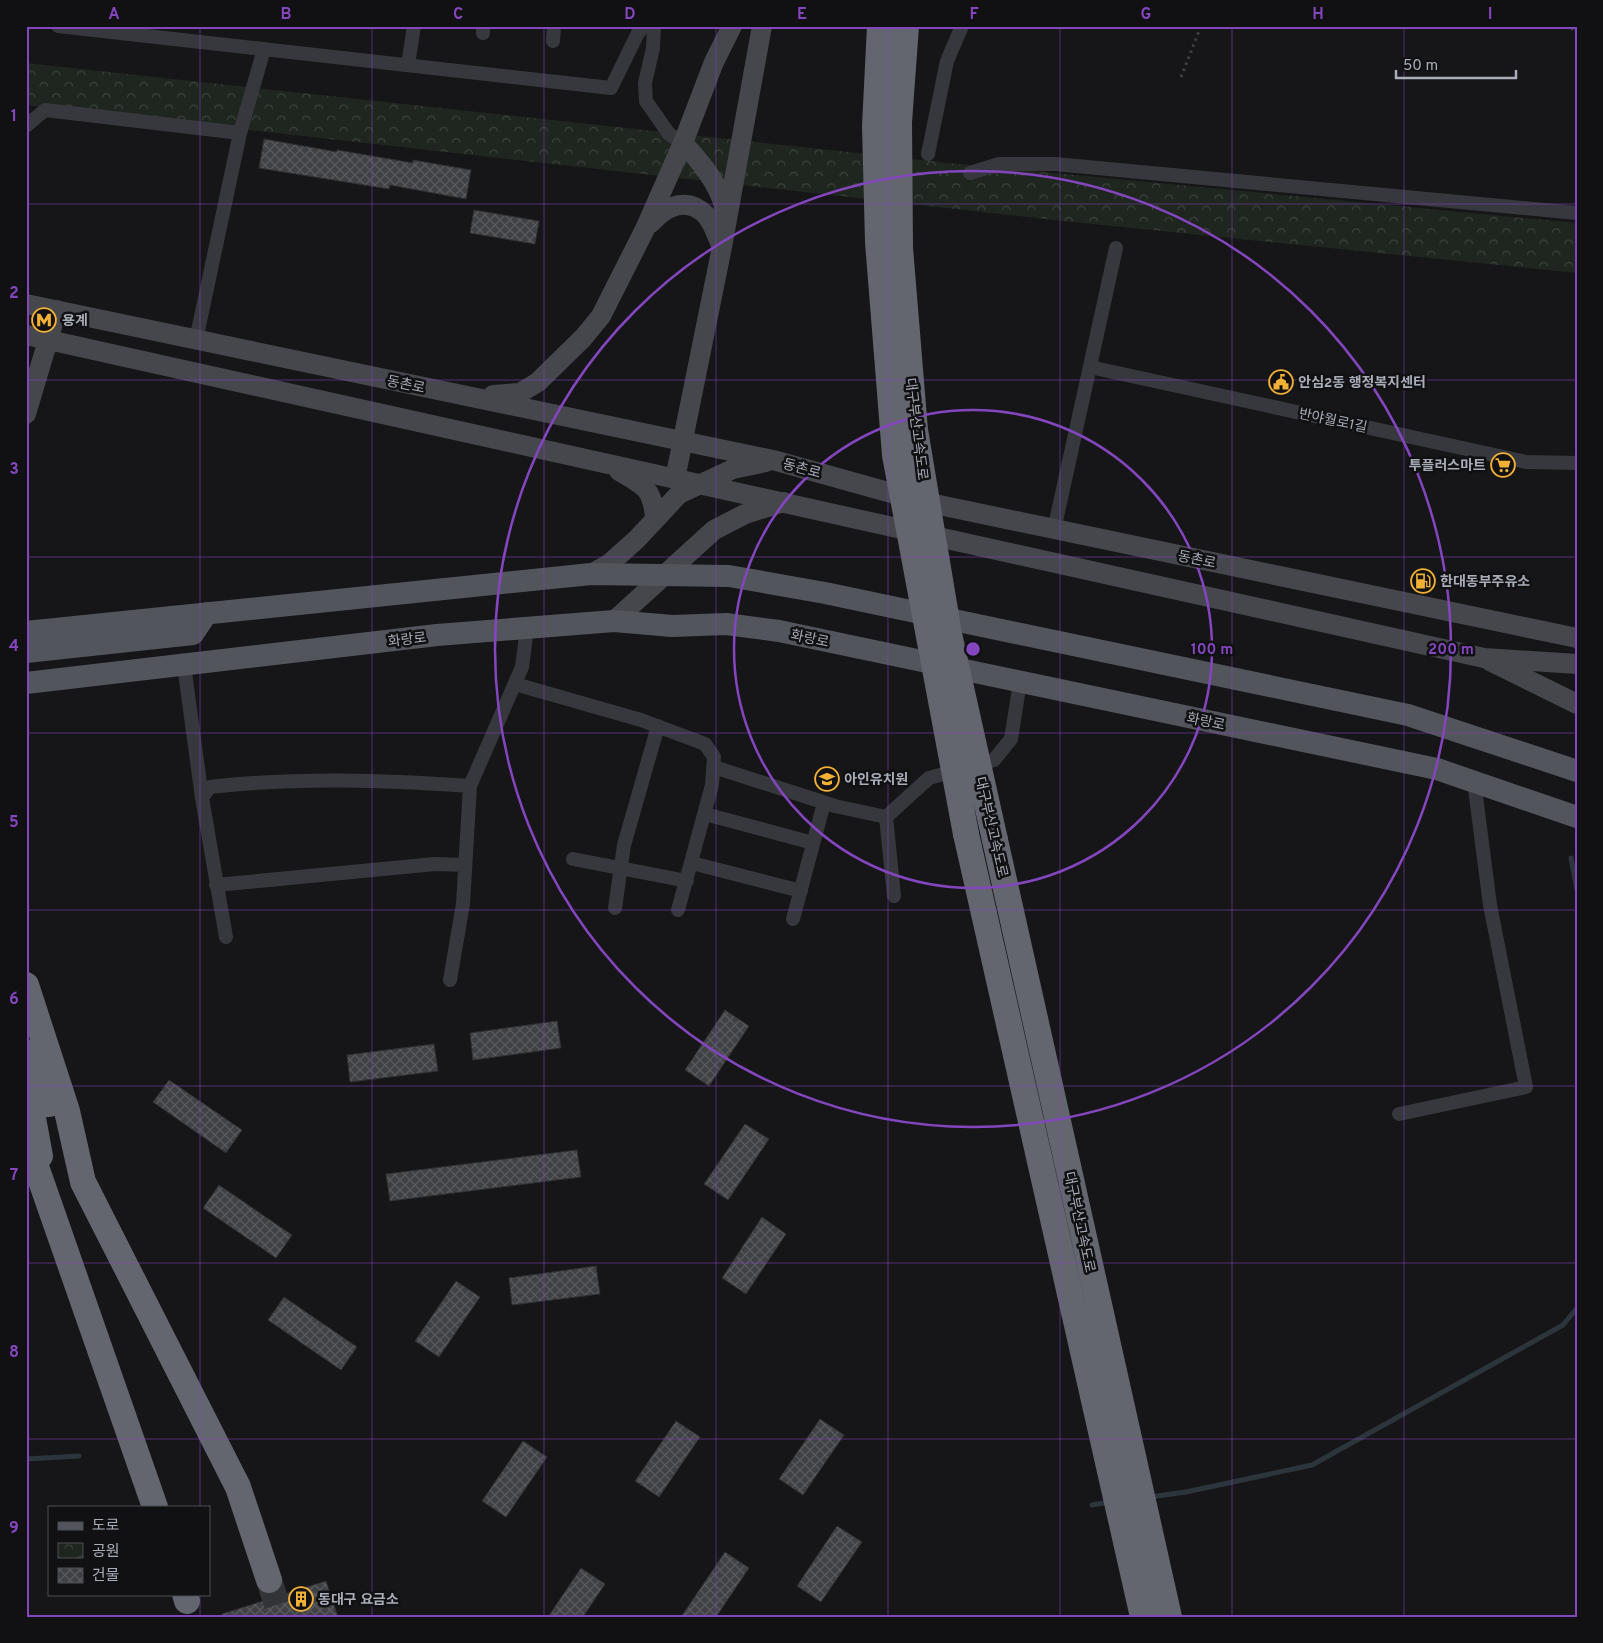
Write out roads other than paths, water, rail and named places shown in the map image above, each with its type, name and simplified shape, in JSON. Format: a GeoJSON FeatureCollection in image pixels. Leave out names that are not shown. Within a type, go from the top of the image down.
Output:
{"type":"FeatureCollection","features":[{"type":"Feature","properties":{"kind":"highway","name":"대구부산고속도로"},"geometry":{"type":"LineString","coordinates":[[880,26],[874,126],[878,233],[895,455],[966,834],[1121,1459],[1150,1531],[1169,1617]]}},
{"type":"Feature","properties":{"kind":"highway","name":"대구부산고속도로"},"geometry":{"type":"LineString","coordinates":[[906,26],[899,122],[900,248],[915,430],[949,634],[995,840],[1121,1459],[1124,1535],[1143,1617]]}},
{"type":"Feature","properties":{"kind":"highway"},"geometry":{"type":"LineString","coordinates":[[26,985],[67,1111],[83,1182]]}},
{"type":"Feature","properties":{"kind":"highway"},"geometry":{"type":"LineString","coordinates":[[26,1052],[83,1182],[238,1487],[269,1580]]}},
{"type":"Feature","properties":{"kind":"highway"},"geometry":{"type":"LineString","coordinates":[[26,1080],[45,1189]]}},
{"type":"Feature","properties":{"kind":"highway"},"geometry":{"type":"LineString","coordinates":[[26,1138],[155,1506]]}},
{"type":"Feature","properties":{"kind":"main road"},"geometry":{"type":"LineString","coordinates":[[466,396],[520,393],[538,382],[562,360],[600,316],[646,229],[683,143],[698,100],[732,26]]}},
{"type":"Feature","properties":{"kind":"main road"},"geometry":{"type":"LineString","coordinates":[[675,478],[722,247],[762,26]]}},
{"type":"Feature","properties":{"kind":"main road"},"geometry":{"type":"LineString","coordinates":[[683,143],[699,160],[717,190],[725,208],[725,227]]}},
{"type":"Feature","properties":{"kind":"main road"},"geometry":{"type":"LineString","coordinates":[[646,229],[661,212],[671,206],[682,205],[694,208],[705,215],[722,247]]}},
{"type":"Feature","properties":{"kind":"main road","name":"동촌로"},"geometry":{"type":"LineString","coordinates":[[26,304],[773,460],[920,501],[1577,638]]}},
{"type":"Feature","properties":{"kind":"main road"},"geometry":{"type":"LineString","coordinates":[[26,414],[50,340],[57,310]]}},
{"type":"Feature","properties":{"kind":"main road"},"geometry":{"type":"LineString","coordinates":[[26,335],[698,484],[784,501],[1484,658],[1577,664]]}},
{"type":"Feature","properties":{"kind":"main road"},"geometry":{"type":"LineString","coordinates":[[591,574],[609,564],[637,539],[679,494],[698,484],[734,470],[773,460]]}},
{"type":"Feature","properties":{"kind":"main road"},"geometry":{"type":"LineString","coordinates":[[604,463],[633,478],[648,491],[654,499],[655,518]]}},
{"type":"Feature","properties":{"kind":"main road"},"geometry":{"type":"LineString","coordinates":[[614,621],[714,530],[745,514],[784,501]]}},
{"type":"Feature","properties":{"kind":"main road"},"geometry":{"type":"LineString","coordinates":[[26,632],[591,574],[729,576],[825,593],[1408,715],[1577,771]]}},
{"type":"Feature","properties":{"kind":"main road"},"geometry":{"type":"LineString","coordinates":[[26,652],[193,634],[207,613]]}},
{"type":"Feature","properties":{"kind":"main road","name":"화랑로"},"geometry":{"type":"LineString","coordinates":[[26,683],[437,635],[614,621],[672,626],[726,624],[779,631],[1402,761],[1474,781],[1577,817]]}},
{"type":"Feature","properties":{"kind":"main road"},"geometry":{"type":"LineString","coordinates":[[93,645],[88,655],[88,664],[99,675]]}},
{"type":"Feature","properties":{"kind":"main road"},"geometry":{"type":"LineString","coordinates":[[1484,658],[1577,704]]}},
{"type":"Feature","properties":{"kind":"street"},"geometry":{"type":"LineString","coordinates":[[58,26],[611,88],[638,33],[644,26]]}},
{"type":"Feature","properties":{"kind":"street"},"geometry":{"type":"LineString","coordinates":[[408,65],[414,26]]}},
{"type":"Feature","properties":{"kind":"street"},"geometry":{"type":"LineString","coordinates":[[553,41],[554,26]]}},
{"type":"Feature","properties":{"kind":"street"},"geometry":{"type":"LineString","coordinates":[[654,26],[653,48],[645,83],[646,101],[669,134],[683,143]]}},
{"type":"Feature","properties":{"kind":"street"},"geometry":{"type":"LineString","coordinates":[[928,154],[947,61],[962,26]]}},
{"type":"Feature","properties":{"kind":"street"},"geometry":{"type":"LineString","coordinates":[[196,340],[240,133],[264,49]]}},
{"type":"Feature","properties":{"kind":"street"},"geometry":{"type":"LineString","coordinates":[[26,126],[44,110],[240,133]]}},
{"type":"Feature","properties":{"kind":"street"},"geometry":{"type":"LineString","coordinates":[[970,173],[999,164],[1055,164],[1577,213]]}},
{"type":"Feature","properties":{"kind":"street"},"geometry":{"type":"LineString","coordinates":[[1054,530],[1116,248]]}},
{"type":"Feature","properties":{"kind":"street","name":"반야월로1길"},"geometry":{"type":"LineString","coordinates":[[1090,367],[1526,462],[1577,463]]}},
{"type":"Feature","properties":{"kind":"street"},"geometry":{"type":"LineString","coordinates":[[450,980],[463,904],[470,786],[522,667],[527,628]]}},
{"type":"Feature","properties":{"kind":"street"},"geometry":{"type":"LineString","coordinates":[[184,665],[202,798],[226,937]]}},
{"type":"Feature","properties":{"kind":"street"},"geometry":{"type":"LineString","coordinates":[[886,817],[929,778],[994,760],[1011,738],[1020,682]]}},
{"type":"Feature","properties":{"kind":"street"},"geometry":{"type":"LineString","coordinates":[[515,684],[658,726],[705,744],[714,758],[712,785],[678,910]]}},
{"type":"Feature","properties":{"kind":"street"},"geometry":{"type":"LineString","coordinates":[[615,908],[624,845],[658,726]]}},
{"type":"Feature","properties":{"kind":"street"},"geometry":{"type":"LineString","coordinates":[[714,767],[824,802],[886,817]]}},
{"type":"Feature","properties":{"kind":"street"},"geometry":{"type":"LineString","coordinates":[[202,798],[210,787],[236,784],[368,779],[470,786]]}},
{"type":"Feature","properties":{"kind":"street"},"geometry":{"type":"LineString","coordinates":[[1399,1114],[1526,1087],[1490,905],[1474,781]]}},
{"type":"Feature","properties":{"kind":"street"},"geometry":{"type":"LineString","coordinates":[[793,919],[824,802]]}},
{"type":"Feature","properties":{"kind":"street"},"geometry":{"type":"LineString","coordinates":[[705,814],[813,843]]}},
{"type":"Feature","properties":{"kind":"street"},"geometry":{"type":"LineString","coordinates":[[886,817],[894,896]]}},
{"type":"Feature","properties":{"kind":"street"},"geometry":{"type":"LineString","coordinates":[[573,859],[687,881]]}},
{"type":"Feature","properties":{"kind":"street"},"geometry":{"type":"LineString","coordinates":[[692,863],[801,891]]}},
{"type":"Feature","properties":{"kind":"street"},"geometry":{"type":"LineString","coordinates":[[216,885],[435,864],[465,865]]}},
{"type":"Feature","properties":{"kind":"waterway"},"geometry":{"type":"LineString","coordinates":[[1571,858],[1577,890]]}},
{"type":"Feature","properties":{"kind":"waterway"},"geometry":{"type":"LineString","coordinates":[[1150,1497],[1186,1492],[1312,1465],[1563,1325],[1577,1308]]}},
{"type":"Feature","properties":{"kind":"waterway"},"geometry":{"type":"LineString","coordinates":[[26,1459],[79,1456]]}},
{"type":"Feature","properties":{"kind":"waterway"},"geometry":{"type":"LineString","coordinates":[[1092,1505],[1109,1502]]}},
{"type":"Feature","properties":{"kind":"tunnel"},"geometry":{"type":"LineString","coordinates":[[269,1580],[281,1617]]}},
{"type":"Feature","properties":{"kind":"place","name":"용계"},"geometry":{"type":"Point","coordinates":[44,320]}},
{"type":"Feature","properties":{"kind":"place","name":"안심2동 행정복지센터"},"geometry":{"type":"Point","coordinates":[1281,382]}},
{"type":"Feature","properties":{"kind":"place","name":"투플러스마트"},"geometry":{"type":"Point","coordinates":[1503,465]}},
{"type":"Feature","properties":{"kind":"place","name":"한대동부주유소"},"geometry":{"type":"Point","coordinates":[1423,581]}},
{"type":"Feature","properties":{"kind":"place","name":"아인유치원"},"geometry":{"type":"Point","coordinates":[827,779]}},
{"type":"Feature","properties":{"kind":"place","name":"동대구 요금소"},"geometry":{"type":"Point","coordinates":[301,1599]}}]}
